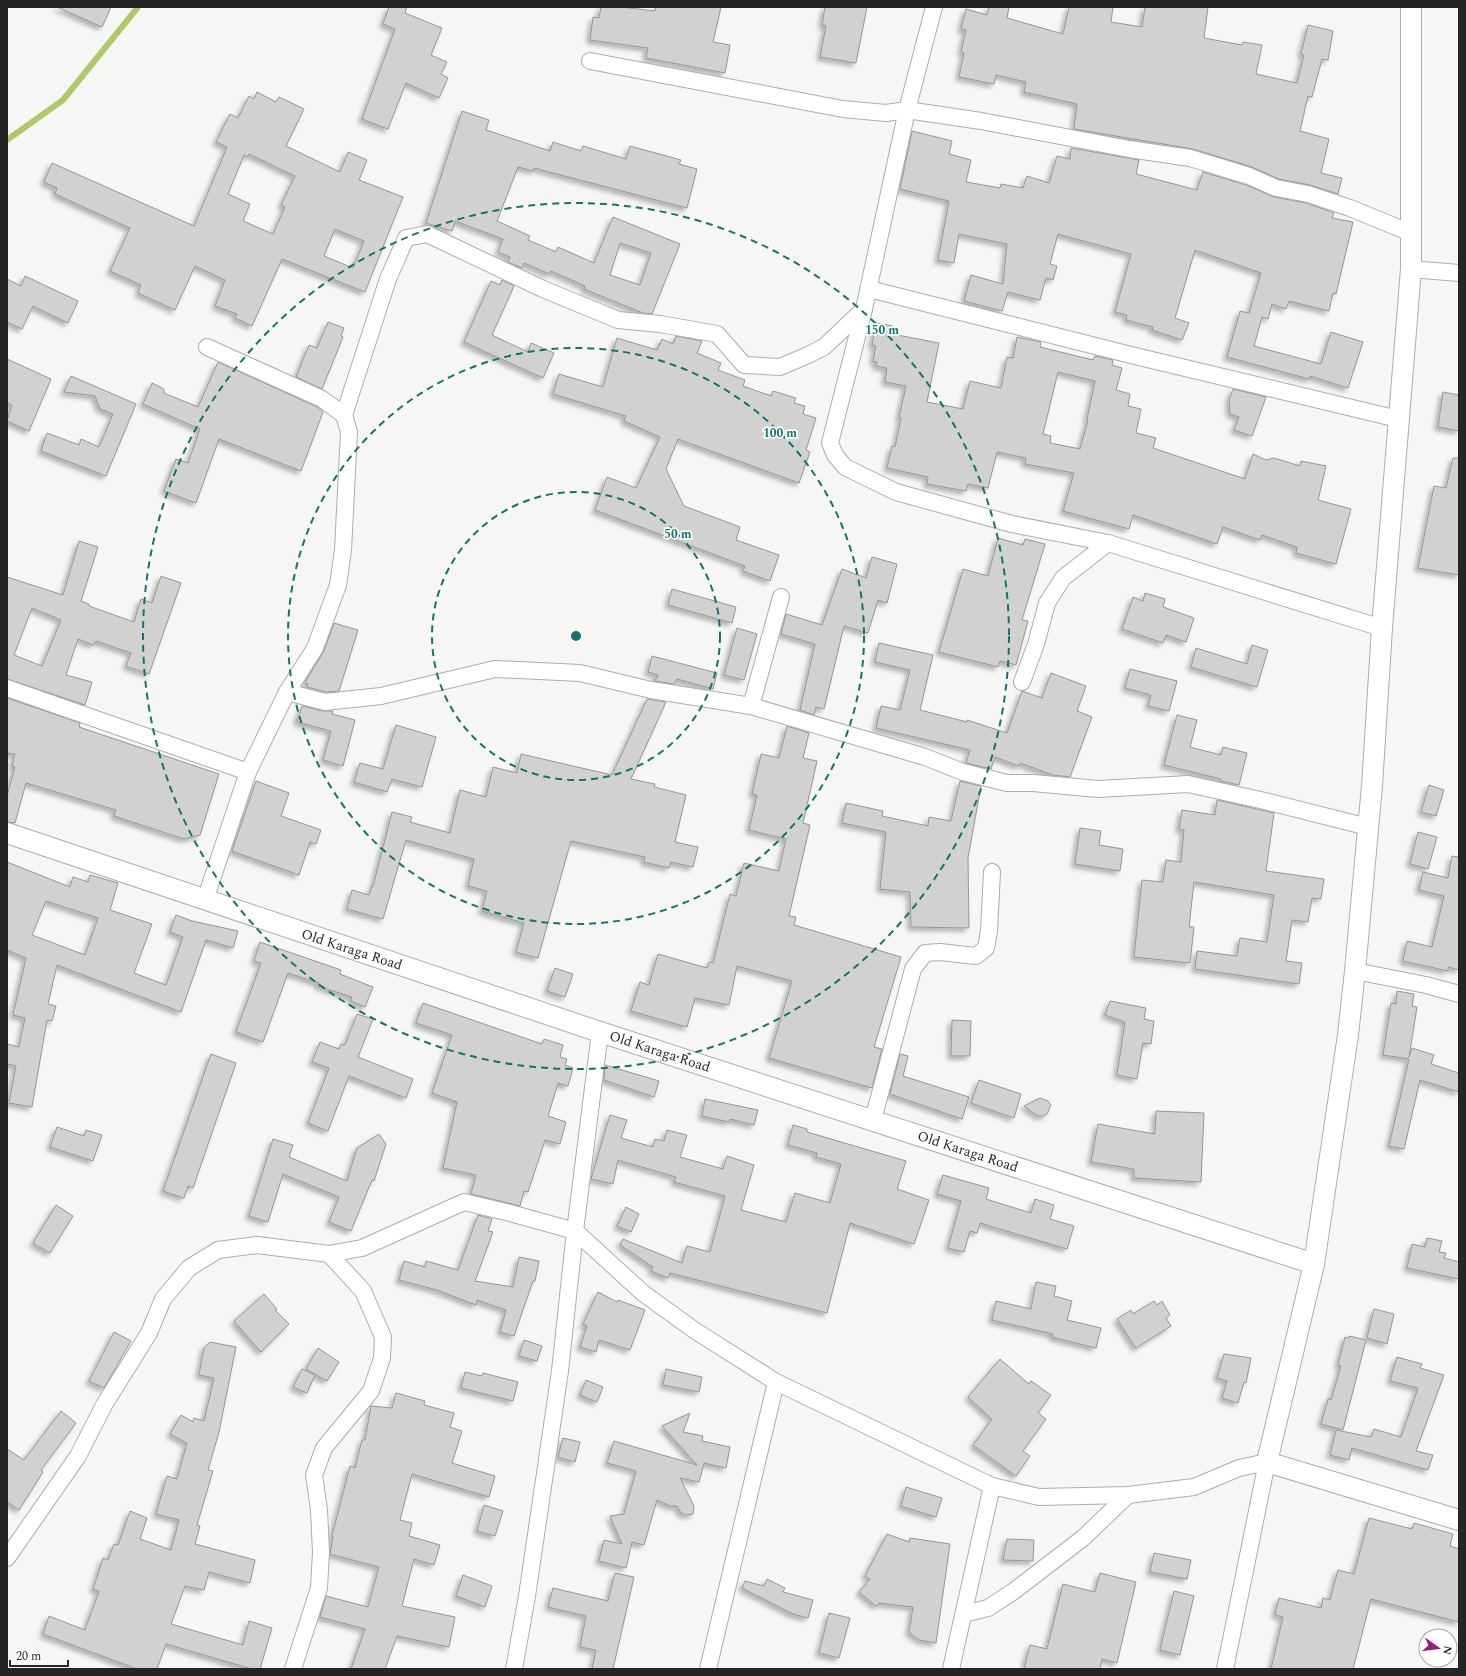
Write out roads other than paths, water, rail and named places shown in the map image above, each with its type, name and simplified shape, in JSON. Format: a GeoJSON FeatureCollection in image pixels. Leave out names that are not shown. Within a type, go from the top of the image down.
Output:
{"type":"FeatureCollection","features":[{"type":"Feature","properties":{"kind":"street"},"geometry":{"type":"LineString","coordinates":[[934,7],[907,110],[869,289],[830,443],[836,455],[845,467],[896,492],[1012,524],[1108,543],[1382,628]]}},
{"type":"Feature","properties":{"kind":"street"},"geometry":{"type":"LineString","coordinates":[[1225,1669],[1267,1462],[1314,1264],[1348,1035],[1368,827],[1398,419],[1411,269],[1410,7]]}},
{"type":"Feature","properties":{"kind":"street"},"geometry":{"type":"LineString","coordinates":[[590,61],[843,109],[886,113],[907,110],[981,121],[1129,149],[1190,158],[1249,176],[1276,188],[1308,194],[1350,208],[1411,233]]}},
{"type":"Feature","properties":{"kind":"street"},"geometry":{"type":"LineString","coordinates":[[205,900],[248,772],[287,692],[315,648],[338,585],[344,543],[349,432],[344,415],[388,279],[406,238],[427,234],[543,289],[618,320],[660,324],[717,334],[744,365],[780,367],[808,356],[824,347],[864,309]]}},
{"type":"Feature","properties":{"kind":"street"},"geometry":{"type":"LineString","coordinates":[[1411,269],[1459,273]]}},
{"type":"Feature","properties":{"kind":"street"},"geometry":{"type":"LineString","coordinates":[[869,289],[1135,356],[1398,419]]}},
{"type":"Feature","properties":{"kind":"street"},"geometry":{"type":"LineString","coordinates":[[207,347],[322,400],[344,415]]}},
{"type":"Feature","properties":{"kind":"street"},"geometry":{"type":"LineString","coordinates":[[1022,682],[1036,644],[1047,603],[1063,578],[1108,543]]}},
{"type":"Feature","properties":{"kind":"street"},"geometry":{"type":"LineString","coordinates":[[751,706],[781,597]]}},
{"type":"Feature","properties":{"kind":"street"},"geometry":{"type":"LineString","coordinates":[[287,692],[325,702],[381,696],[495,669],[580,674],[650,690],[751,706],[925,757],[963,772],[1007,783],[1033,783],[1098,789],[1188,784],[1368,827]]}},
{"type":"Feature","properties":{"kind":"street"},"geometry":{"type":"LineString","coordinates":[[7,688],[248,772]]}},
{"type":"Feature","properties":{"kind":"street","name":"Old Karaga Road"},"geometry":{"type":"LineString","coordinates":[[7,833],[600,1032],[1314,1264]]}},
{"type":"Feature","properties":{"kind":"street"},"geometry":{"type":"LineString","coordinates":[[873,1120],[913,969],[925,953],[940,952],[976,956],[986,948],[989,931],[992,872]]}},
{"type":"Feature","properties":{"kind":"street"},"geometry":{"type":"LineString","coordinates":[[1354,971],[1426,985],[1459,994]]}},
{"type":"Feature","properties":{"kind":"street"},"geometry":{"type":"LineString","coordinates":[[514,1669],[527,1596],[560,1371],[575,1231],[600,1032]]}},
{"type":"Feature","properties":{"kind":"street"},"geometry":{"type":"LineString","coordinates":[[7,1558],[78,1456],[104,1405],[148,1333],[163,1300],[189,1268],[218,1250],[256,1245],[329,1254],[362,1248],[464,1202],[575,1231],[643,1293],[694,1330],[776,1382],[992,1486],[1039,1497],[1128,1495],[1194,1487],[1239,1468],[1267,1462],[1459,1520]]}},
{"type":"Feature","properties":{"kind":"street"},"geometry":{"type":"LineString","coordinates":[[293,1669],[320,1588],[321,1552],[319,1510],[314,1475],[324,1448],[371,1391],[382,1358],[383,1337],[363,1291],[329,1254]]}},
{"type":"Feature","properties":{"kind":"street"},"geometry":{"type":"LineString","coordinates":[[708,1669],[776,1382]]}},
{"type":"Feature","properties":{"kind":"street"},"geometry":{"type":"LineString","coordinates":[[951,1669],[992,1486]]}},
{"type":"Feature","properties":{"kind":"street"},"geometry":{"type":"LineString","coordinates":[[964,1614],[988,1608],[1014,1591],[1083,1538],[1128,1495]]}},
{"type":"Feature","properties":{"kind":"waterway"},"geometry":{"type":"LineString","coordinates":[[7,140],[63,100],[138,7]]}}]}
